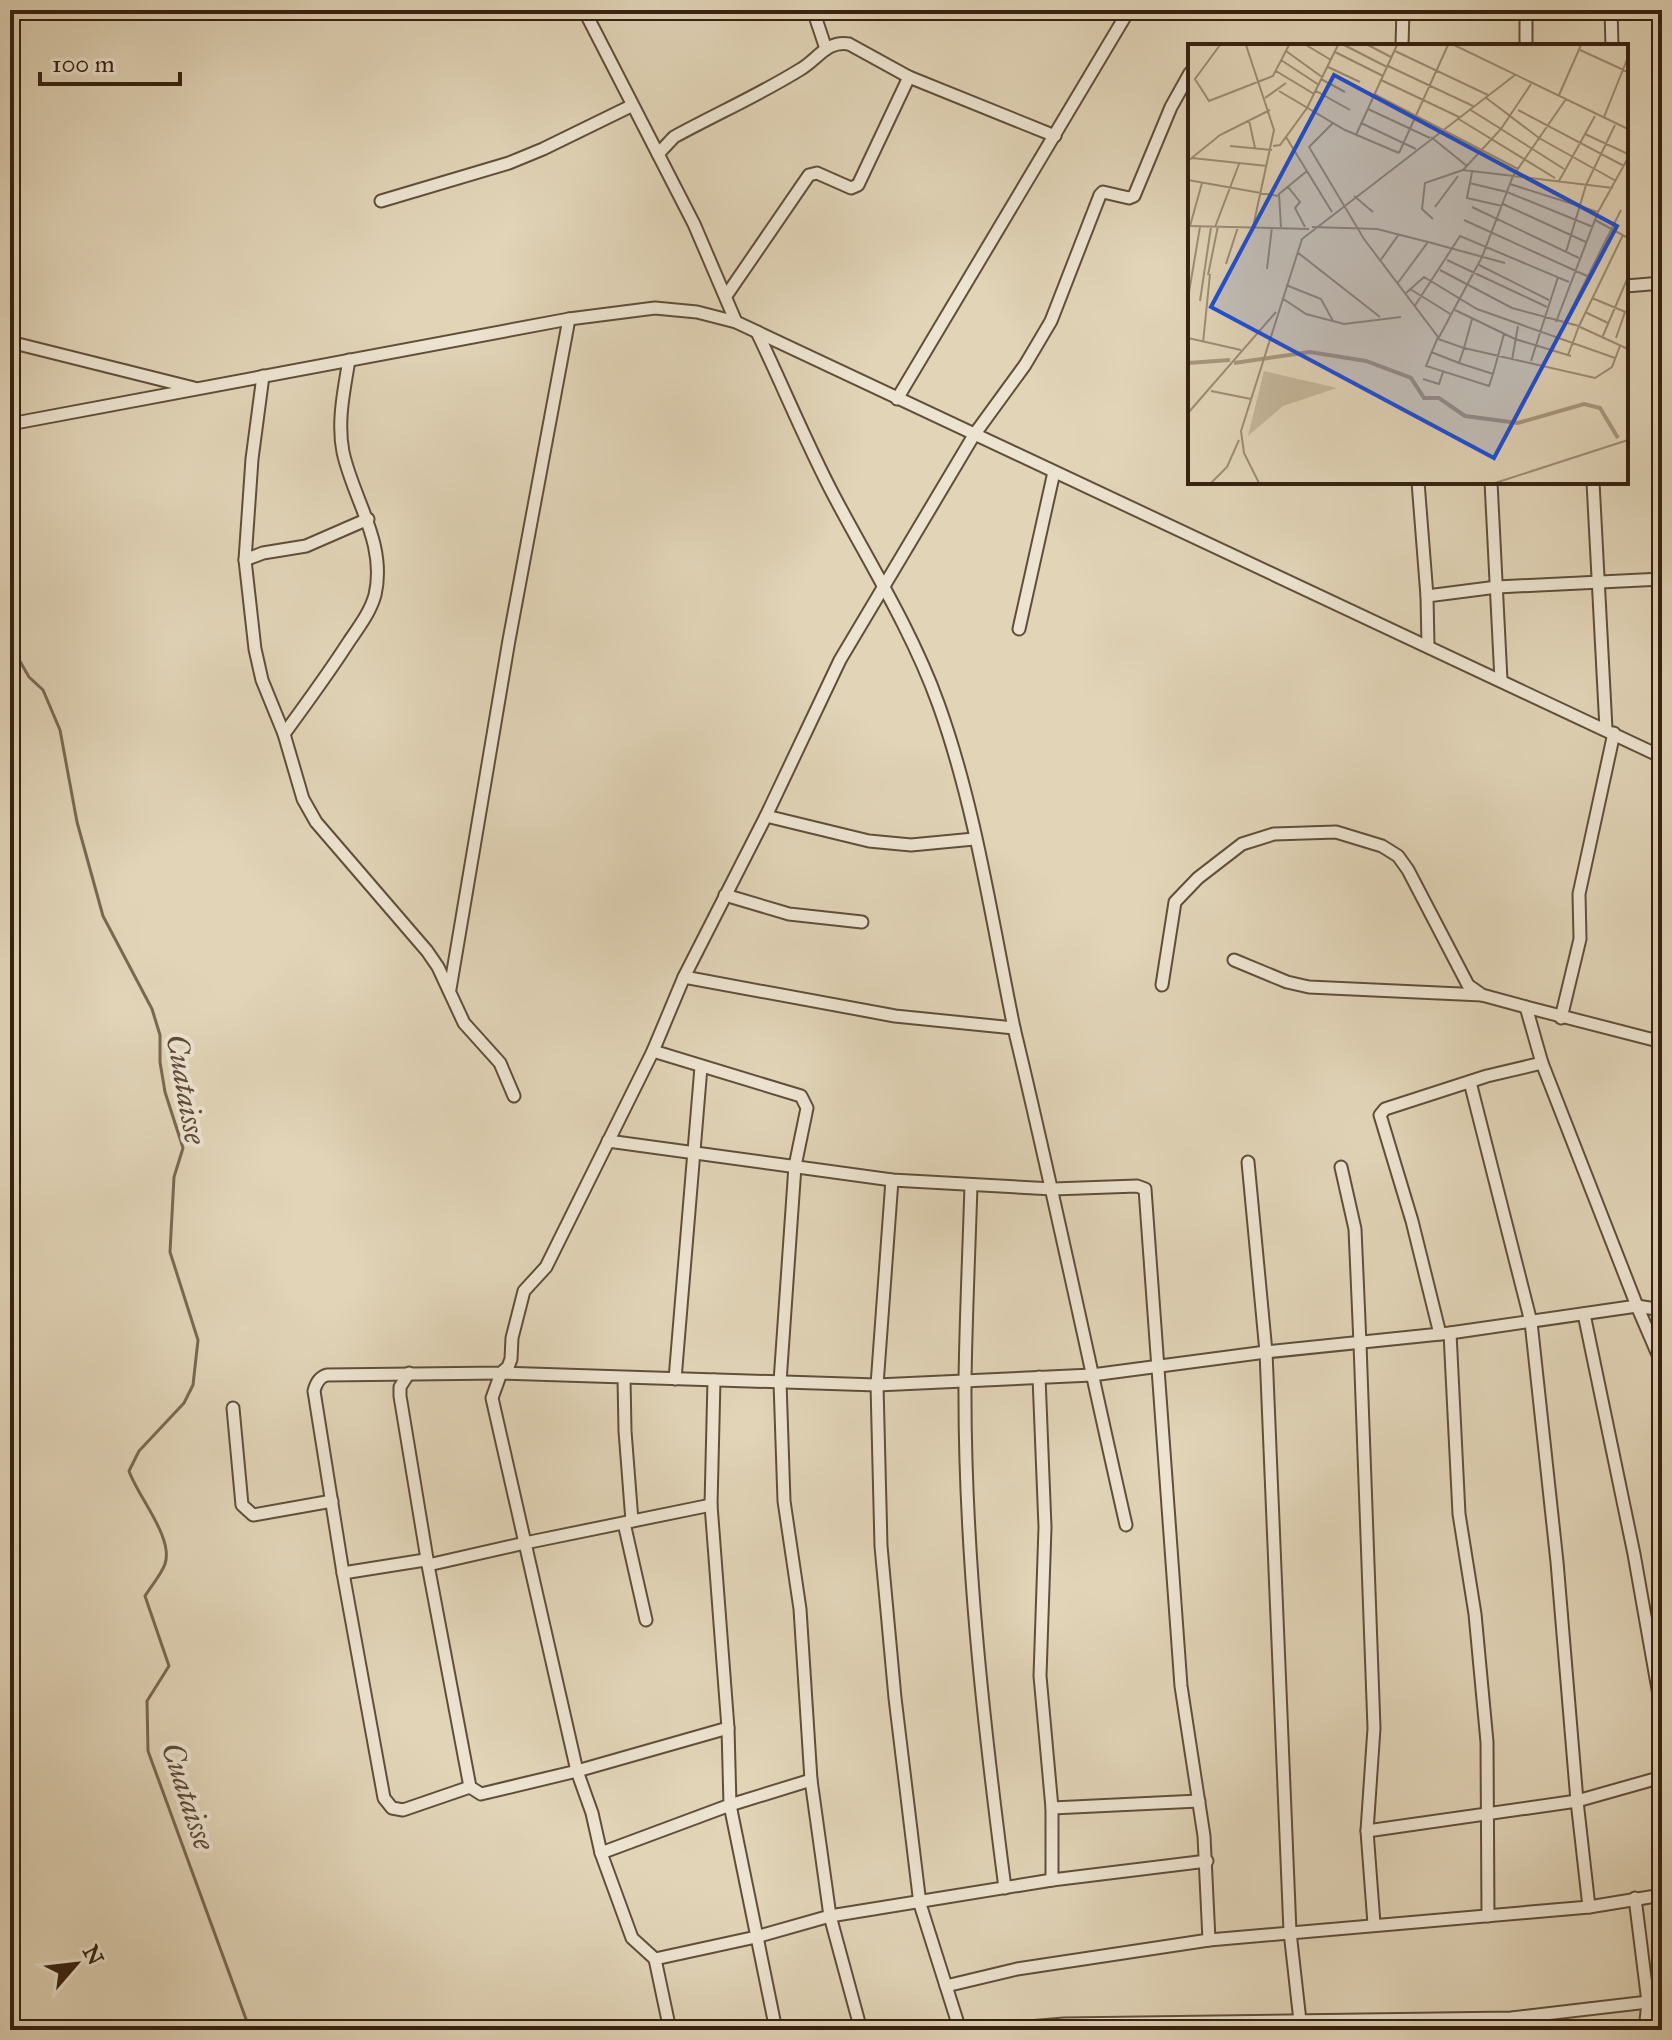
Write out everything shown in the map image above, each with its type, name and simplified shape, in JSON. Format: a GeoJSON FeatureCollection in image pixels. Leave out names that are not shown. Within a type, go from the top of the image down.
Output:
{"type":"FeatureCollection","features":[{"type":"Feature","properties":{"kind":"street"},"geometry":{"type":"LineString","coordinates":[[584,10],[694,224],[736,322]]}},
{"type":"Feature","properties":{"kind":"street"},"geometry":{"type":"LineString","coordinates":[[813,10],[826,49]]}},
{"type":"Feature","properties":{"kind":"street"},"geometry":{"type":"LineString","coordinates":[[897,399],[1129,10]]}},
{"type":"Feature","properties":{"kind":"street"},"geometry":{"type":"LineString","coordinates":[[1402,44],[1403,10]]}},
{"type":"Feature","properties":{"kind":"street"},"geometry":{"type":"LineString","coordinates":[[1526,10],[1526,44]]}},
{"type":"Feature","properties":{"kind":"street"},"geometry":{"type":"LineString","coordinates":[[1611,10],[1612,44]]}},
{"type":"Feature","properties":{"kind":"street"},"geometry":{"type":"LineString","coordinates":[[658,154],[674,137],[803,68],[833,43],[849,44],[909,77],[1055,136]]}},
{"type":"Feature","properties":{"kind":"street"},"geometry":{"type":"LineString","coordinates":[[726,296],[809,175],[817,173],[851,188],[858,185],[909,77]]}},
{"type":"Feature","properties":{"kind":"street"},"geometry":{"type":"LineString","coordinates":[[670,2030],[655,1959],[632,1938],[601,1853],[592,1813],[577,1771],[492,1398],[501,1373],[511,1359],[512,1338],[524,1291],[546,1267],[840,660],[974,435],[1025,365],[1051,321],[1100,195],[1103,192],[1129,198],[1134,196],[1171,107],[1188,77]]}},
{"type":"Feature","properties":{"kind":"street"},"geometry":{"type":"LineString","coordinates":[[381,201],[509,163],[631,106]]}},
{"type":"Feature","properties":{"kind":"street"},"geometry":{"type":"LineString","coordinates":[[1628,286],[1662,283]]}},
{"type":"Feature","properties":{"kind":"street"},"geometry":{"type":"LineString","coordinates":[[10,424],[569,319],[655,308],[697,312],[757,331],[1662,757]]}},
{"type":"Feature","properties":{"kind":"street"},"geometry":{"type":"LineString","coordinates":[[450,990],[529,524],[569,319]]}},
{"type":"Feature","properties":{"kind":"street"},"geometry":{"type":"LineString","coordinates":[[757,331],[832,492],[923,665],[951,741],[1126,1525]]}},
{"type":"Feature","properties":{"kind":"street"},"geometry":{"type":"LineString","coordinates":[[10,342],[199,389]]}},
{"type":"Feature","properties":{"kind":"street"},"geometry":{"type":"LineString","coordinates":[[284,734],[322,684],[367,615],[375,595],[377,573],[368,519],[342,448],[341,419],[349,360]]}},
{"type":"Feature","properties":{"kind":"street"},"geometry":{"type":"LineString","coordinates":[[263,376],[252,459],[245,560],[255,649],[262,680],[284,734],[303,799],[316,822],[427,951],[450,990],[464,1023],[500,1063],[514,1096]]}},
{"type":"Feature","properties":{"kind":"street"},"geometry":{"type":"LineString","coordinates":[[1019,629],[1054,472]]}},
{"type":"Feature","properties":{"kind":"street"},"geometry":{"type":"LineString","coordinates":[[1418,484],[1428,646]]}},
{"type":"Feature","properties":{"kind":"street"},"geometry":{"type":"LineString","coordinates":[[1491,484],[1501,680]]}},
{"type":"Feature","properties":{"kind":"street"},"geometry":{"type":"LineString","coordinates":[[1561,1018],[1580,939],[1579,894],[1610,731],[1593,484]]}},
{"type":"Feature","properties":{"kind":"street"},"geometry":{"type":"LineString","coordinates":[[245,560],[263,553],[306,546],[368,519]]}},
{"type":"Feature","properties":{"kind":"street"},"geometry":{"type":"LineString","coordinates":[[1427,596],[1497,587],[1662,579]]}},
{"type":"Feature","properties":{"kind":"street"},"geometry":{"type":"LineString","coordinates":[[766,816],[869,841],[911,845],[974,839]]}},
{"type":"Feature","properties":{"kind":"street"},"geometry":{"type":"LineString","coordinates":[[1162,985],[1173,909],[1180,894],[1234,849],[1251,840],[1274,834],[1336,832],[1382,846],[1398,856],[1465,981],[1482,995]]}},
{"type":"Feature","properties":{"kind":"street"},"geometry":{"type":"LineString","coordinates":[[725,895],[789,914],[862,922]]}},
{"type":"Feature","properties":{"kind":"street"},"geometry":{"type":"LineString","coordinates":[[1234,960],[1287,982],[1309,987],[1482,995],[1662,1042]]}},
{"type":"Feature","properties":{"kind":"street"},"geometry":{"type":"LineString","coordinates":[[684,977],[895,1016],[1014,1028]]}},
{"type":"Feature","properties":{"kind":"street"},"geometry":{"type":"LineString","coordinates":[[1526,1007],[1542,1063],[1662,1364]]}},
{"type":"Feature","properties":{"kind":"street"},"geometry":{"type":"LineString","coordinates":[[653,1051],[801,1096],[806,1103],[795,1166],[780,1382],[784,1501],[800,1609],[811,1780],[830,1916],[861,2030]]}},
{"type":"Feature","properties":{"kind":"street"},"geometry":{"type":"LineString","coordinates":[[1488,1916],[1487,1742],[1475,1614],[1459,1514],[1445,1334],[1380,1115],[1385,1109],[1542,1063]]}},
{"type":"Feature","properties":{"kind":"street"},"geometry":{"type":"LineString","coordinates":[[675,1379],[701,1067]]}},
{"type":"Feature","properties":{"kind":"street"},"geometry":{"type":"LineString","coordinates":[[1470,1082],[1531,1322],[1589,1907]]}},
{"type":"Feature","properties":{"kind":"street"},"geometry":{"type":"LineString","coordinates":[[608,1141],[892,1180],[1053,1189],[1137,1186],[1145,1189],[1181,1686],[1207,1861],[1209,1940]]}},
{"type":"Feature","properties":{"kind":"street"},"geometry":{"type":"LineString","coordinates":[[1248,1162],[1266,1352],[1290,1932],[1300,2021]]}},
{"type":"Feature","properties":{"kind":"street"},"geometry":{"type":"LineString","coordinates":[[1341,1167],[1355,1229],[1374,1728],[1367,1831],[1374,1924]]}},
{"type":"Feature","properties":{"kind":"street"},"geometry":{"type":"LineString","coordinates":[[892,1180],[877,1385],[881,1546],[895,1698],[920,1904],[960,2030]]}},
{"type":"Feature","properties":{"kind":"street"},"geometry":{"type":"LineString","coordinates":[[971,1185],[965,1381],[977,1653],[1005,1888]]}},
{"type":"Feature","properties":{"kind":"street"},"geometry":{"type":"LineString","coordinates":[[470,1787],[403,1810],[388,1805],[384,1798],[314,1391],[319,1379],[327,1375],[501,1373],[877,1385],[1092,1375],[1266,1352],[1445,1334],[1637,1306],[1662,1310]]}},
{"type":"Feature","properties":{"kind":"street"},"geometry":{"type":"LineString","coordinates":[[1584,1314],[1637,1568],[1662,1712]]}},
{"type":"Feature","properties":{"kind":"street"},"geometry":{"type":"LineString","coordinates":[[409,1373],[400,1387],[400,1396],[426,1562],[470,1787],[481,1794],[577,1771],[728,1728]]}},
{"type":"Feature","properties":{"kind":"street"},"geometry":{"type":"LineString","coordinates":[[1039,1377],[1045,1527],[1040,1676],[1052,1808],[1052,1880]]}},
{"type":"Feature","properties":{"kind":"street"},"geometry":{"type":"LineString","coordinates":[[624,1378],[628,1522],[646,1620]]}},
{"type":"Feature","properties":{"kind":"street"},"geometry":{"type":"LineString","coordinates":[[714,1380],[711,1505],[728,1728],[730,1805],[776,2030]]}},
{"type":"Feature","properties":{"kind":"street"},"geometry":{"type":"LineString","coordinates":[[233,1408],[242,1505],[247,1511],[253,1515],[332,1501]]}},
{"type":"Feature","properties":{"kind":"street"},"geometry":{"type":"LineString","coordinates":[[343,1573],[426,1562],[711,1505]]}},
{"type":"Feature","properties":{"kind":"street"},"geometry":{"type":"LineString","coordinates":[[1367,1831],[1577,1801],[1662,1777]]}},
{"type":"Feature","properties":{"kind":"street"},"geometry":{"type":"LineString","coordinates":[[601,1853],[730,1805],[811,1780]]}},
{"type":"Feature","properties":{"kind":"street"},"geometry":{"type":"LineString","coordinates":[[1052,1808],[1199,1801]]}},
{"type":"Feature","properties":{"kind":"street"},"geometry":{"type":"LineString","coordinates":[[655,1959],[756,1937],[830,1916],[920,1904],[1052,1880],[1207,1861]]}},
{"type":"Feature","properties":{"kind":"street"},"geometry":{"type":"LineString","coordinates":[[946,1986],[1032,1967],[1209,1940],[1589,1907],[1662,1895]]}},
{"type":"Feature","properties":{"kind":"street"},"geometry":{"type":"LineString","coordinates":[[1635,1898],[1648,2002],[1645,2030]]}},
{"type":"Feature","properties":{"kind":"street"},"geometry":{"type":"LineString","coordinates":[[992,2030],[1064,2024],[1511,2018],[1662,2003]]}},
{"type":"Feature","properties":{"kind":"waterway","name":"Cuataisse"},"geometry":{"type":"LineString","coordinates":[[10,644],[29,677],[43,690],[60,730],[77,822],[103,916],[152,1009],[160,1035],[165,1092],[183,1148],[174,1177],[170,1252],[198,1340],[193,1385],[184,1403],[139,1451],[129,1471],[160,1530],[166,1554],[165,1564],[145,1596],[169,1666],[147,1701],[148,1751],[250,2030]]}}]}
